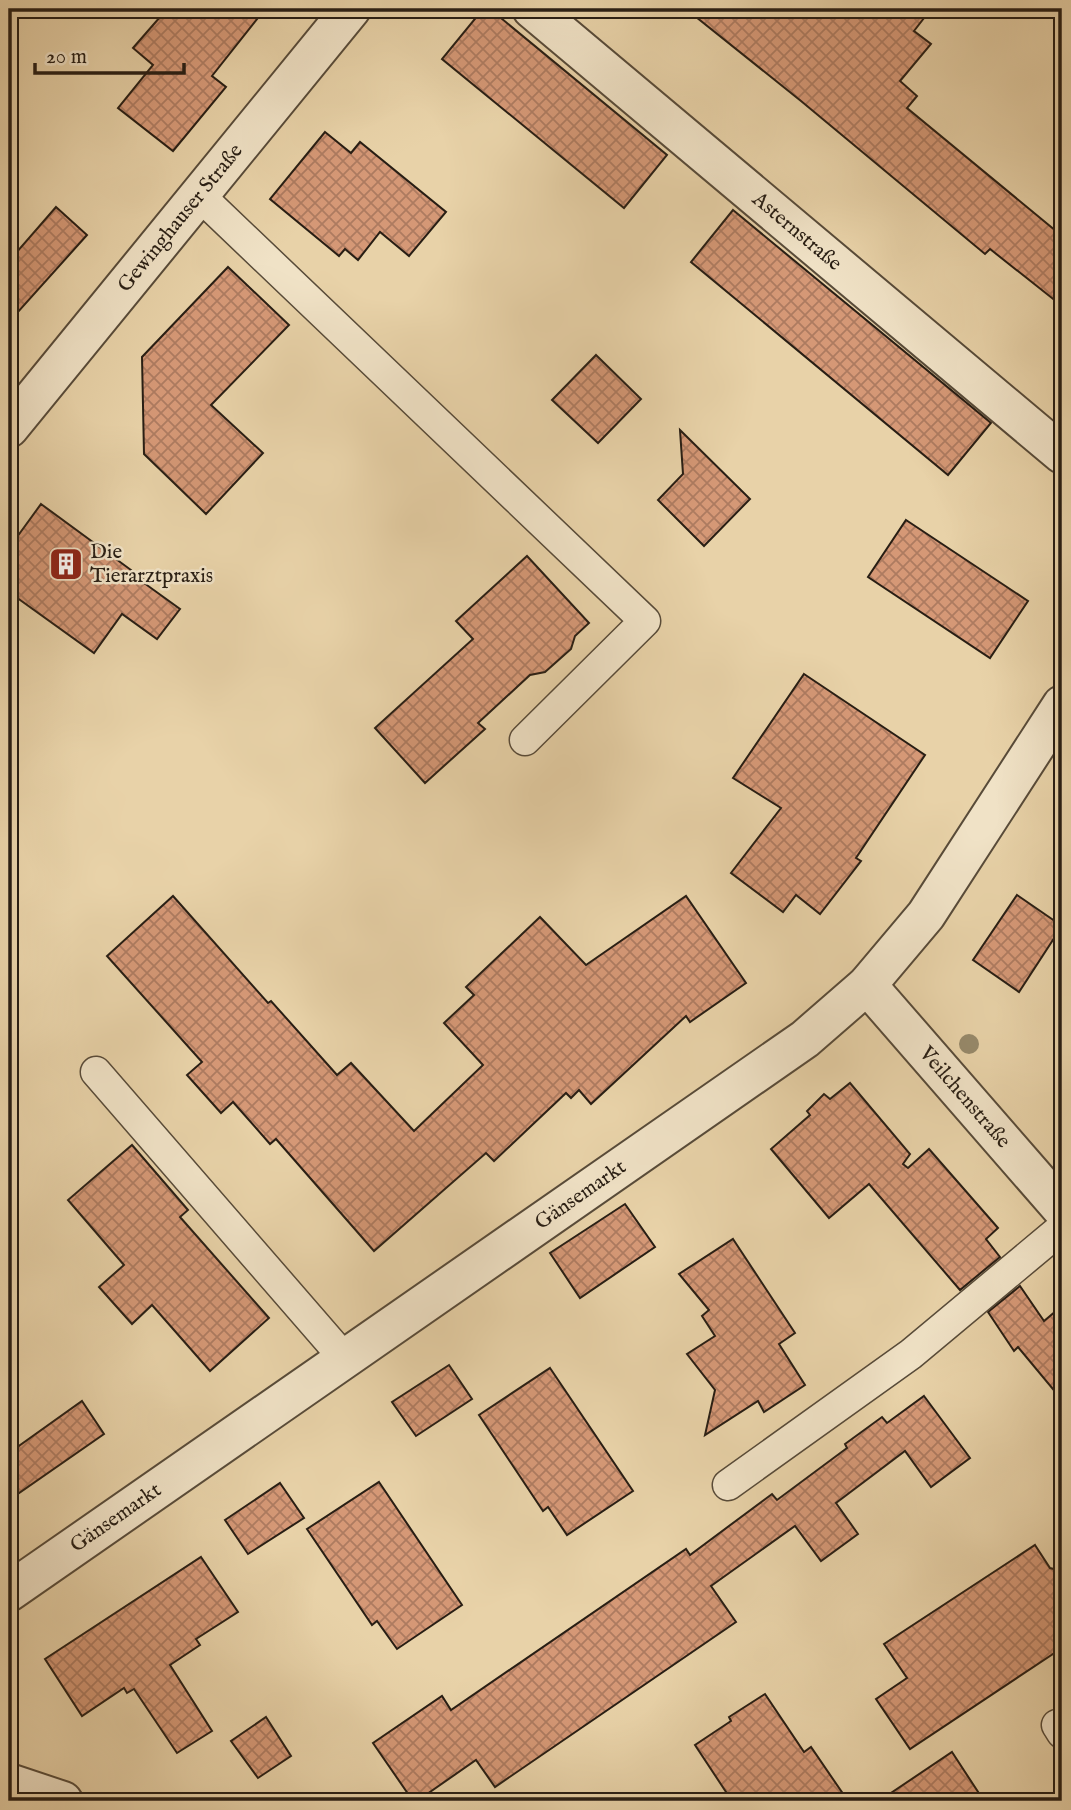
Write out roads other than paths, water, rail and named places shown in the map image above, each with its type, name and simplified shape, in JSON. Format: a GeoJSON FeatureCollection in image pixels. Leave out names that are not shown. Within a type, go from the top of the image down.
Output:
{"type":"FeatureCollection","features":[{"type":"Feature","properties":{"kind":"street","name":"Gewinghauser Straße"},"geometry":{"type":"LineString","coordinates":[[9,428],[351,9]]}},
{"type":"Feature","properties":{"kind":"street","name":"Asternstraße"},"geometry":{"type":"LineString","coordinates":[[532,9],[1062,454]]}},
{"type":"Feature","properties":{"kind":"street","name":"Gänsemarkt"},"geometry":{"type":"LineString","coordinates":[[9,1592],[805,1039],[867,985],[926,915],[1062,705]]}},
{"type":"Feature","properties":{"kind":"street","name":"Veilchenstraße"},"geometry":{"type":"LineString","coordinates":[[867,985],[1062,1209]]}},
{"type":"Feature","properties":{"kind":"street"},"geometry":{"type":"LineString","coordinates":[[9,1783],[63,1801]]}},
{"type":"Feature","properties":{"kind":"lane"},"geometry":{"type":"LineString","coordinates":[[199,195],[645,621],[525,740]]}},
{"type":"Feature","properties":{"kind":"lane"},"geometry":{"type":"LineString","coordinates":[[96,1072],[345,1359]]}},
{"type":"Feature","properties":{"kind":"lane"},"geometry":{"type":"LineString","coordinates":[[728,1485],[911,1354],[1062,1228]]}},
{"type":"Feature","properties":{"kind":"place","name":"Die Tierarztpraxis"},"geometry":{"type":"Point","coordinates":[66,564]}}]}
